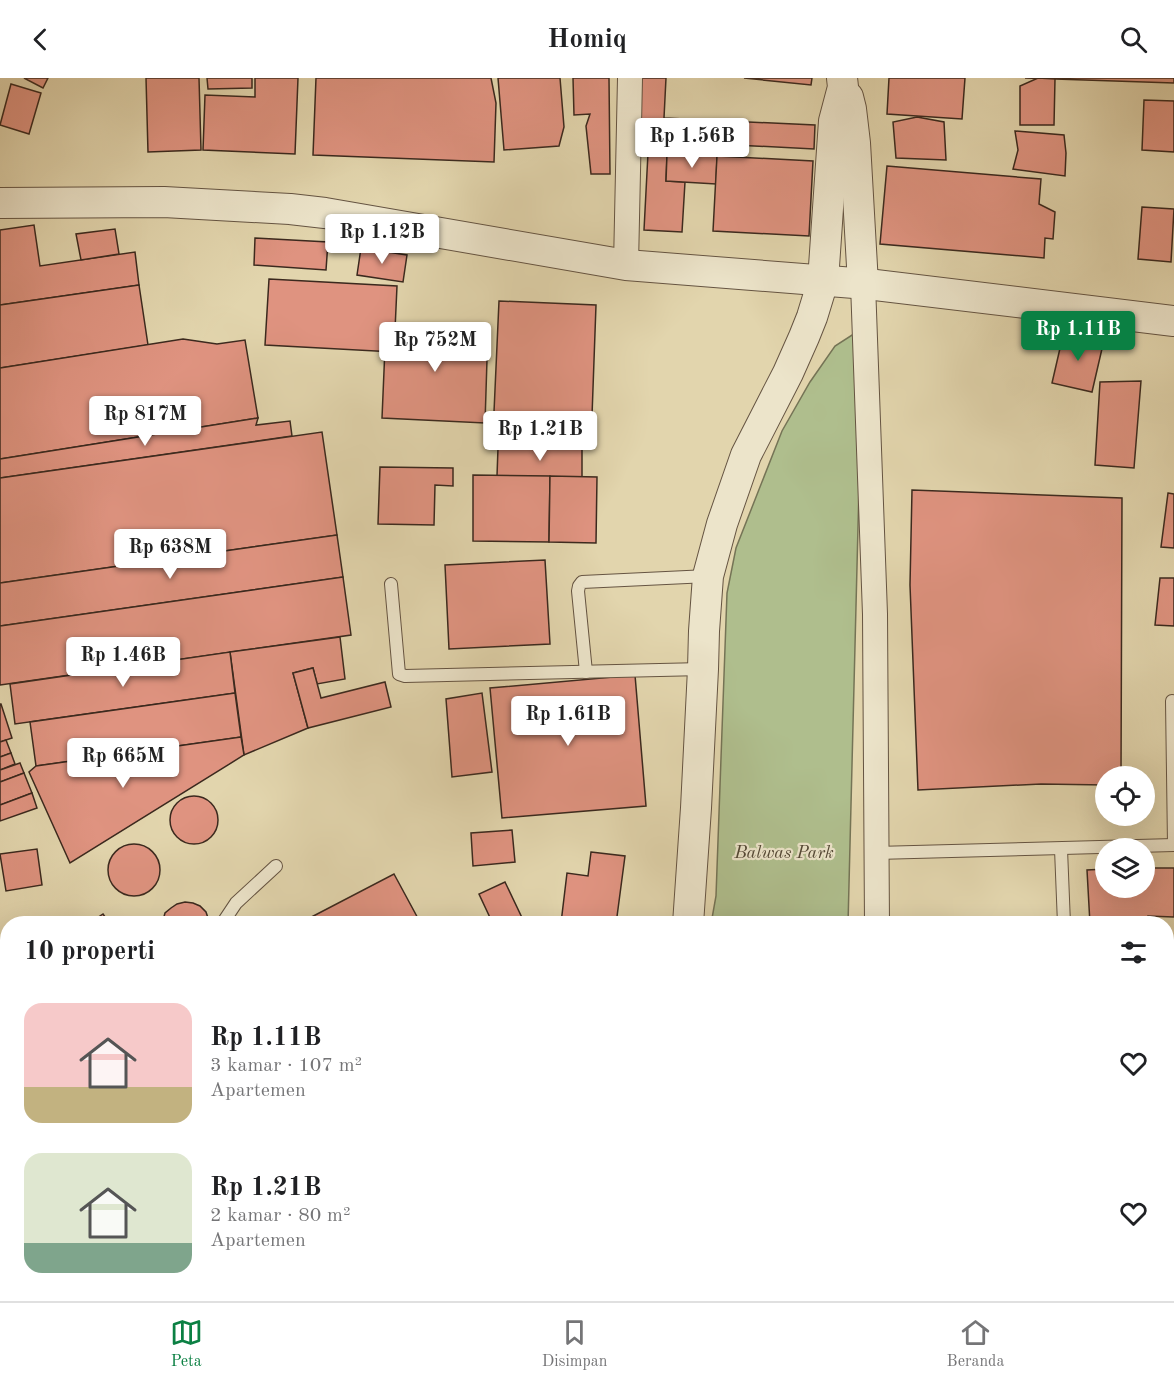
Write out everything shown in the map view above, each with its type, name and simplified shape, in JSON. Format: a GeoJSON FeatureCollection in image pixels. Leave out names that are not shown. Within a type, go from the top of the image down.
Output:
{"type":"FeatureCollection","features":[{"type":"Feature","properties":{"kind":"street"},"geometry":{"type":"LineString","coordinates":[[626,265],[630,78]]}},
{"type":"Feature","properties":{"kind":"street"},"geometry":{"type":"LineString","coordinates":[[689,916],[708,576],[722,524],[746,455],[804,337],[823,281],[834,121],[842,82]]}},
{"type":"Feature","properties":{"kind":"street"},"geometry":{"type":"LineString","coordinates":[[842,82],[849,98],[855,143],[863,284],[875,614],[877,916]]}},
{"type":"Feature","properties":{"kind":"street"},"geometry":{"type":"LineString","coordinates":[[0,204],[164,202],[290,209],[325,213],[626,265],[863,284],[1174,321]]}},
{"type":"Feature","properties":{"kind":"lane"},"geometry":{"type":"LineString","coordinates":[[586,672],[578,591],[582,582],[708,576]]}},
{"type":"Feature","properties":{"kind":"lane"},"geometry":{"type":"LineString","coordinates":[[391,584],[399,674],[405,676],[704,669]]}},
{"type":"Feature","properties":{"kind":"lane"},"geometry":{"type":"LineString","coordinates":[[876,853],[1174,845],[1172,701]]}},
{"type":"Feature","properties":{"kind":"lane"},"geometry":{"type":"LineString","coordinates":[[1061,849],[1064,916]]}},
{"type":"Feature","properties":{"kind":"lane"},"geometry":{"type":"LineString","coordinates":[[227,916],[236,903],[276,866]]}},
{"type":"Feature","properties":{"kind":"green space","name":"Balwas Park"},"geometry":{"type":"Polygon","coordinates":[[[863,328],[848,916],[712,916],[716,896],[727,593],[736,548],[782,431],[810,382],[835,346],[863,328]]]}},
{"type":"Feature","properties":{"kind":"building"},"geometry":{"type":"Polygon","coordinates":[[[24,78],[48,78],[43,88],[24,78]]]}},
{"type":"Feature","properties":{"kind":"building"},"geometry":{"type":"Polygon","coordinates":[[[146,78],[199,78],[201,150],[148,152],[146,78]]]}},
{"type":"Feature","properties":{"kind":"building"},"geometry":{"type":"Polygon","coordinates":[[[207,78],[252,78],[252,88],[208,89],[207,78]]]}},
{"type":"Feature","properties":{"kind":"building"},"geometry":{"type":"Polygon","coordinates":[[[255,78],[298,78],[295,154],[203,150],[205,95],[255,97],[255,78]]]}},
{"type":"Feature","properties":{"kind":"building"},"geometry":{"type":"Polygon","coordinates":[[[316,78],[491,78],[496,103],[494,162],[313,155],[316,78]]]}},
{"type":"Feature","properties":{"kind":"building"},"geometry":{"type":"Polygon","coordinates":[[[498,78],[560,78],[564,127],[559,146],[504,150],[498,78]]]}},
{"type":"Feature","properties":{"kind":"building"},"geometry":{"type":"Polygon","coordinates":[[[573,78],[609,78],[610,174],[591,174],[586,126],[590,114],[574,115],[573,78]]]}},
{"type":"Feature","properties":{"kind":"building"},"geometry":{"type":"Polygon","coordinates":[[[639,78],[666,78],[664,118],[815,125],[814,149],[636,140],[639,78]]]}},
{"type":"Feature","properties":{"kind":"building"},"geometry":{"type":"Polygon","coordinates":[[[744,78],[812,78],[811,85],[744,78]]]}},
{"type":"Feature","properties":{"kind":"building"},"geometry":{"type":"Polygon","coordinates":[[[889,78],[965,78],[962,119],[887,114],[889,78]]]}},
{"type":"Feature","properties":{"kind":"building"},"geometry":{"type":"Polygon","coordinates":[[[1025,78],[1174,78],[1174,83],[1025,78]]]}},
{"type":"Feature","properties":{"kind":"building"},"geometry":{"type":"Polygon","coordinates":[[[1038,78],[1055,79],[1054,125],[1020,125],[1020,86],[1038,78]]]}},
{"type":"Feature","properties":{"kind":"building"},"geometry":{"type":"Polygon","coordinates":[[[11,84],[41,93],[29,134],[0,125],[11,84]]]}},
{"type":"Feature","properties":{"kind":"building"},"geometry":{"type":"Polygon","coordinates":[[[1144,100],[1174,101],[1174,152],[1142,150],[1144,100]]]}},
{"type":"Feature","properties":{"kind":"building"},"geometry":{"type":"Polygon","coordinates":[[[917,117],[944,122],[946,160],[896,158],[893,122],[917,117]]]}},
{"type":"Feature","properties":{"kind":"building"},"geometry":{"type":"Polygon","coordinates":[[[1015,131],[1064,135],[1065,176],[1013,169],[1018,150],[1015,131]]]}},
{"type":"Feature","properties":{"kind":"building"},"geometry":{"type":"Polygon","coordinates":[[[648,153],[667,154],[666,181],[685,182],[682,232],[644,230],[648,153]]]}},
{"type":"Feature","properties":{"kind":"building"},"geometry":{"type":"Polygon","coordinates":[[[667,154],[717,156],[716,184],[666,181],[667,154]]]}},
{"type":"Feature","properties":{"kind":"building"},"geometry":{"type":"Polygon","coordinates":[[[717,156],[813,161],[809,236],[713,231],[717,156]]]}},
{"type":"Feature","properties":{"kind":"building"},"geometry":{"type":"Polygon","coordinates":[[[887,166],[1041,179],[1039,204],[1055,212],[1053,239],[1045,238],[1044,258],[880,244],[887,166]]]}},
{"type":"Feature","properties":{"kind":"building"},"geometry":{"type":"Polygon","coordinates":[[[1142,207],[1174,209],[1171,262],[1138,259],[1142,207]]]}},
{"type":"Feature","properties":{"kind":"building"},"geometry":{"type":"Polygon","coordinates":[[[34,225],[40,266],[135,252],[139,285],[0,305],[0,230],[34,225]]]}},
{"type":"Feature","properties":{"kind":"building"},"geometry":{"type":"Polygon","coordinates":[[[115,229],[119,254],[81,260],[76,234],[115,229]]]}},
{"type":"Feature","properties":{"kind":"building"},"geometry":{"type":"Polygon","coordinates":[[[255,238],[328,242],[326,270],[254,265],[255,238]]]}},
{"type":"Feature","properties":{"kind":"building"},"geometry":{"type":"Polygon","coordinates":[[[361,248],[407,255],[403,282],[357,275],[361,248]]]}},
{"type":"Feature","properties":{"kind":"building"},"geometry":{"type":"Polygon","coordinates":[[[269,279],[397,286],[394,352],[265,345],[269,279]]]}},
{"type":"Feature","properties":{"kind":"building"},"geometry":{"type":"Polygon","coordinates":[[[139,285],[148,345],[0,368],[0,305],[139,285]]]}},
{"type":"Feature","properties":{"kind":"building"},"geometry":{"type":"Polygon","coordinates":[[[499,301],[596,305],[592,416],[494,412],[499,301]]]}},
{"type":"Feature","properties":{"kind":"building"},"geometry":{"type":"Polygon","coordinates":[[[386,324],[488,328],[485,423],[382,418],[386,324]]]}},
{"type":"Feature","properties":{"kind":"building"},"geometry":{"type":"Polygon","coordinates":[[[1064,331],[1104,340],[1092,392],[1052,383],[1064,331]]]}},
{"type":"Feature","properties":{"kind":"building"},"geometry":{"type":"Polygon","coordinates":[[[183,339],[217,344],[245,340],[258,418],[0,459],[0,368],[183,339]]]}},
{"type":"Feature","properties":{"kind":"building"},"geometry":{"type":"Polygon","coordinates":[[[1141,381],[1134,468],[1095,465],[1100,382],[1141,381]]]}},
{"type":"Feature","properties":{"kind":"building"},"geometry":{"type":"Polygon","coordinates":[[[258,418],[256,425],[290,421],[292,436],[0,478],[0,459],[258,418]]]}},
{"type":"Feature","properties":{"kind":"building"},"geometry":{"type":"Polygon","coordinates":[[[322,432],[337,535],[0,583],[0,478],[322,432]]]}},
{"type":"Feature","properties":{"kind":"building"},"geometry":{"type":"Polygon","coordinates":[[[498,448],[582,448],[582,477],[497,476],[498,448]]]}},
{"type":"Feature","properties":{"kind":"building"},"geometry":{"type":"Polygon","coordinates":[[[380,467],[453,468],[453,486],[435,485],[434,525],[378,524],[380,467]]]}},
{"type":"Feature","properties":{"kind":"building"},"geometry":{"type":"Polygon","coordinates":[[[473,475],[550,476],[549,542],[473,541],[473,475]]]}},
{"type":"Feature","properties":{"kind":"building"},"geometry":{"type":"Polygon","coordinates":[[[550,476],[597,477],[596,543],[549,542],[550,476]]]}},
{"type":"Feature","properties":{"kind":"building"},"geometry":{"type":"Polygon","coordinates":[[[912,490],[1122,498],[1121,766],[1095,766],[1095,785],[1041,784],[918,790],[910,585],[912,490]]]}},
{"type":"Feature","properties":{"kind":"building"},"geometry":{"type":"Polygon","coordinates":[[[1168,493],[1174,494],[1174,548],[1161,547],[1168,493]]]}},
{"type":"Feature","properties":{"kind":"building"},"geometry":{"type":"Polygon","coordinates":[[[337,535],[343,577],[0,626],[0,583],[337,535]]]}},
{"type":"Feature","properties":{"kind":"building"},"geometry":{"type":"Polygon","coordinates":[[[545,560],[550,644],[449,649],[445,565],[545,560]]]}},
{"type":"Feature","properties":{"kind":"building"},"geometry":{"type":"Polygon","coordinates":[[[343,577],[351,635],[0,685],[0,626],[343,577]]]}},
{"type":"Feature","properties":{"kind":"building"},"geometry":{"type":"Polygon","coordinates":[[[1160,578],[1174,578],[1174,626],[1155,625],[1160,578]]]}},
{"type":"Feature","properties":{"kind":"building"},"geometry":{"type":"Polygon","coordinates":[[[340,637],[345,679],[317,684],[313,668],[293,673],[308,728],[244,755],[230,652],[340,637]]]}},
{"type":"Feature","properties":{"kind":"building"},"geometry":{"type":"Polygon","coordinates":[[[230,652],[235,693],[15,724],[10,684],[230,652]]]}},
{"type":"Feature","properties":{"kind":"building"},"geometry":{"type":"Polygon","coordinates":[[[313,668],[321,698],[385,682],[391,707],[308,728],[293,673],[313,668]]]}},
{"type":"Feature","properties":{"kind":"building"},"geometry":{"type":"Polygon","coordinates":[[[635,675],[646,806],[502,818],[490,688],[635,675]]]}},
{"type":"Feature","properties":{"kind":"building"},"geometry":{"type":"Polygon","coordinates":[[[235,693],[241,737],[36,766],[30,722],[235,693]]]}},
{"type":"Feature","properties":{"kind":"building"},"geometry":{"type":"Polygon","coordinates":[[[482,693],[492,772],[452,777],[446,699],[482,693]]]}},
{"type":"Feature","properties":{"kind":"building"},"geometry":{"type":"Polygon","coordinates":[[[0,704],[12,738],[0,742],[0,704]]]}},
{"type":"Feature","properties":{"kind":"building"},"geometry":{"type":"Polygon","coordinates":[[[241,737],[244,755],[70,863],[29,772],[36,766],[241,737]]]}},
{"type":"Feature","properties":{"kind":"building"},"geometry":{"type":"Polygon","coordinates":[[[6,740],[11,753],[0,757],[0,742],[6,740]]]}},
{"type":"Feature","properties":{"kind":"building"},"geometry":{"type":"Polygon","coordinates":[[[11,753],[15,764],[0,770],[0,757],[11,753]]]}},
{"type":"Feature","properties":{"kind":"building"},"geometry":{"type":"Polygon","coordinates":[[[20,763],[24,773],[0,782],[0,770],[20,763]]]}},
{"type":"Feature","properties":{"kind":"building"},"geometry":{"type":"Polygon","coordinates":[[[24,773],[32,793],[0,805],[0,782],[24,773]]]}},
{"type":"Feature","properties":{"kind":"building"},"geometry":{"type":"Polygon","coordinates":[[[32,793],[37,808],[0,821],[0,805],[32,793]]]}},
{"type":"Feature","properties":{"kind":"building"},"geometry":{"type":"Polygon","coordinates":[[[189,796],[199,796],[211,803],[218,815],[218,825],[211,837],[199,844],[189,844],[174,833],[170,825],[170,815],[181,800],[189,796]]]}},
{"type":"Feature","properties":{"kind":"building"},"geometry":{"type":"Polygon","coordinates":[[[512,830],[515,862],[473,866],[471,833],[512,830]]]}},
{"type":"Feature","properties":{"kind":"building"},"geometry":{"type":"Polygon","coordinates":[[[134,844],[148,848],[156,856],[160,870],[156,884],[148,892],[134,896],[120,892],[112,884],[108,870],[112,856],[120,848],[134,844]]]}},
{"type":"Feature","properties":{"kind":"building"},"geometry":{"type":"Polygon","coordinates":[[[37,849],[42,885],[6,891],[0,854],[37,849]]]}},
{"type":"Feature","properties":{"kind":"building"},"geometry":{"type":"Polygon","coordinates":[[[591,852],[625,856],[617,916],[562,916],[567,873],[588,876],[591,852]]]}},
{"type":"Feature","properties":{"kind":"building"},"geometry":{"type":"Polygon","coordinates":[[[1155,868],[1174,868],[1174,916],[1090,916],[1087,870],[1095,870],[1095,898],[1155,898],[1155,868]]]}},
{"type":"Feature","properties":{"kind":"building"},"geometry":{"type":"Polygon","coordinates":[[[394,874],[417,916],[313,916],[394,874]]]}},
{"type":"Feature","properties":{"kind":"building"},"geometry":{"type":"Polygon","coordinates":[[[505,882],[521,916],[489,916],[479,894],[505,882]]]}},
{"type":"Feature","properties":{"kind":"building"},"geometry":{"type":"Polygon","coordinates":[[[193,903],[200,906],[207,916],[164,916],[177,904],[193,903]]]}}]}
